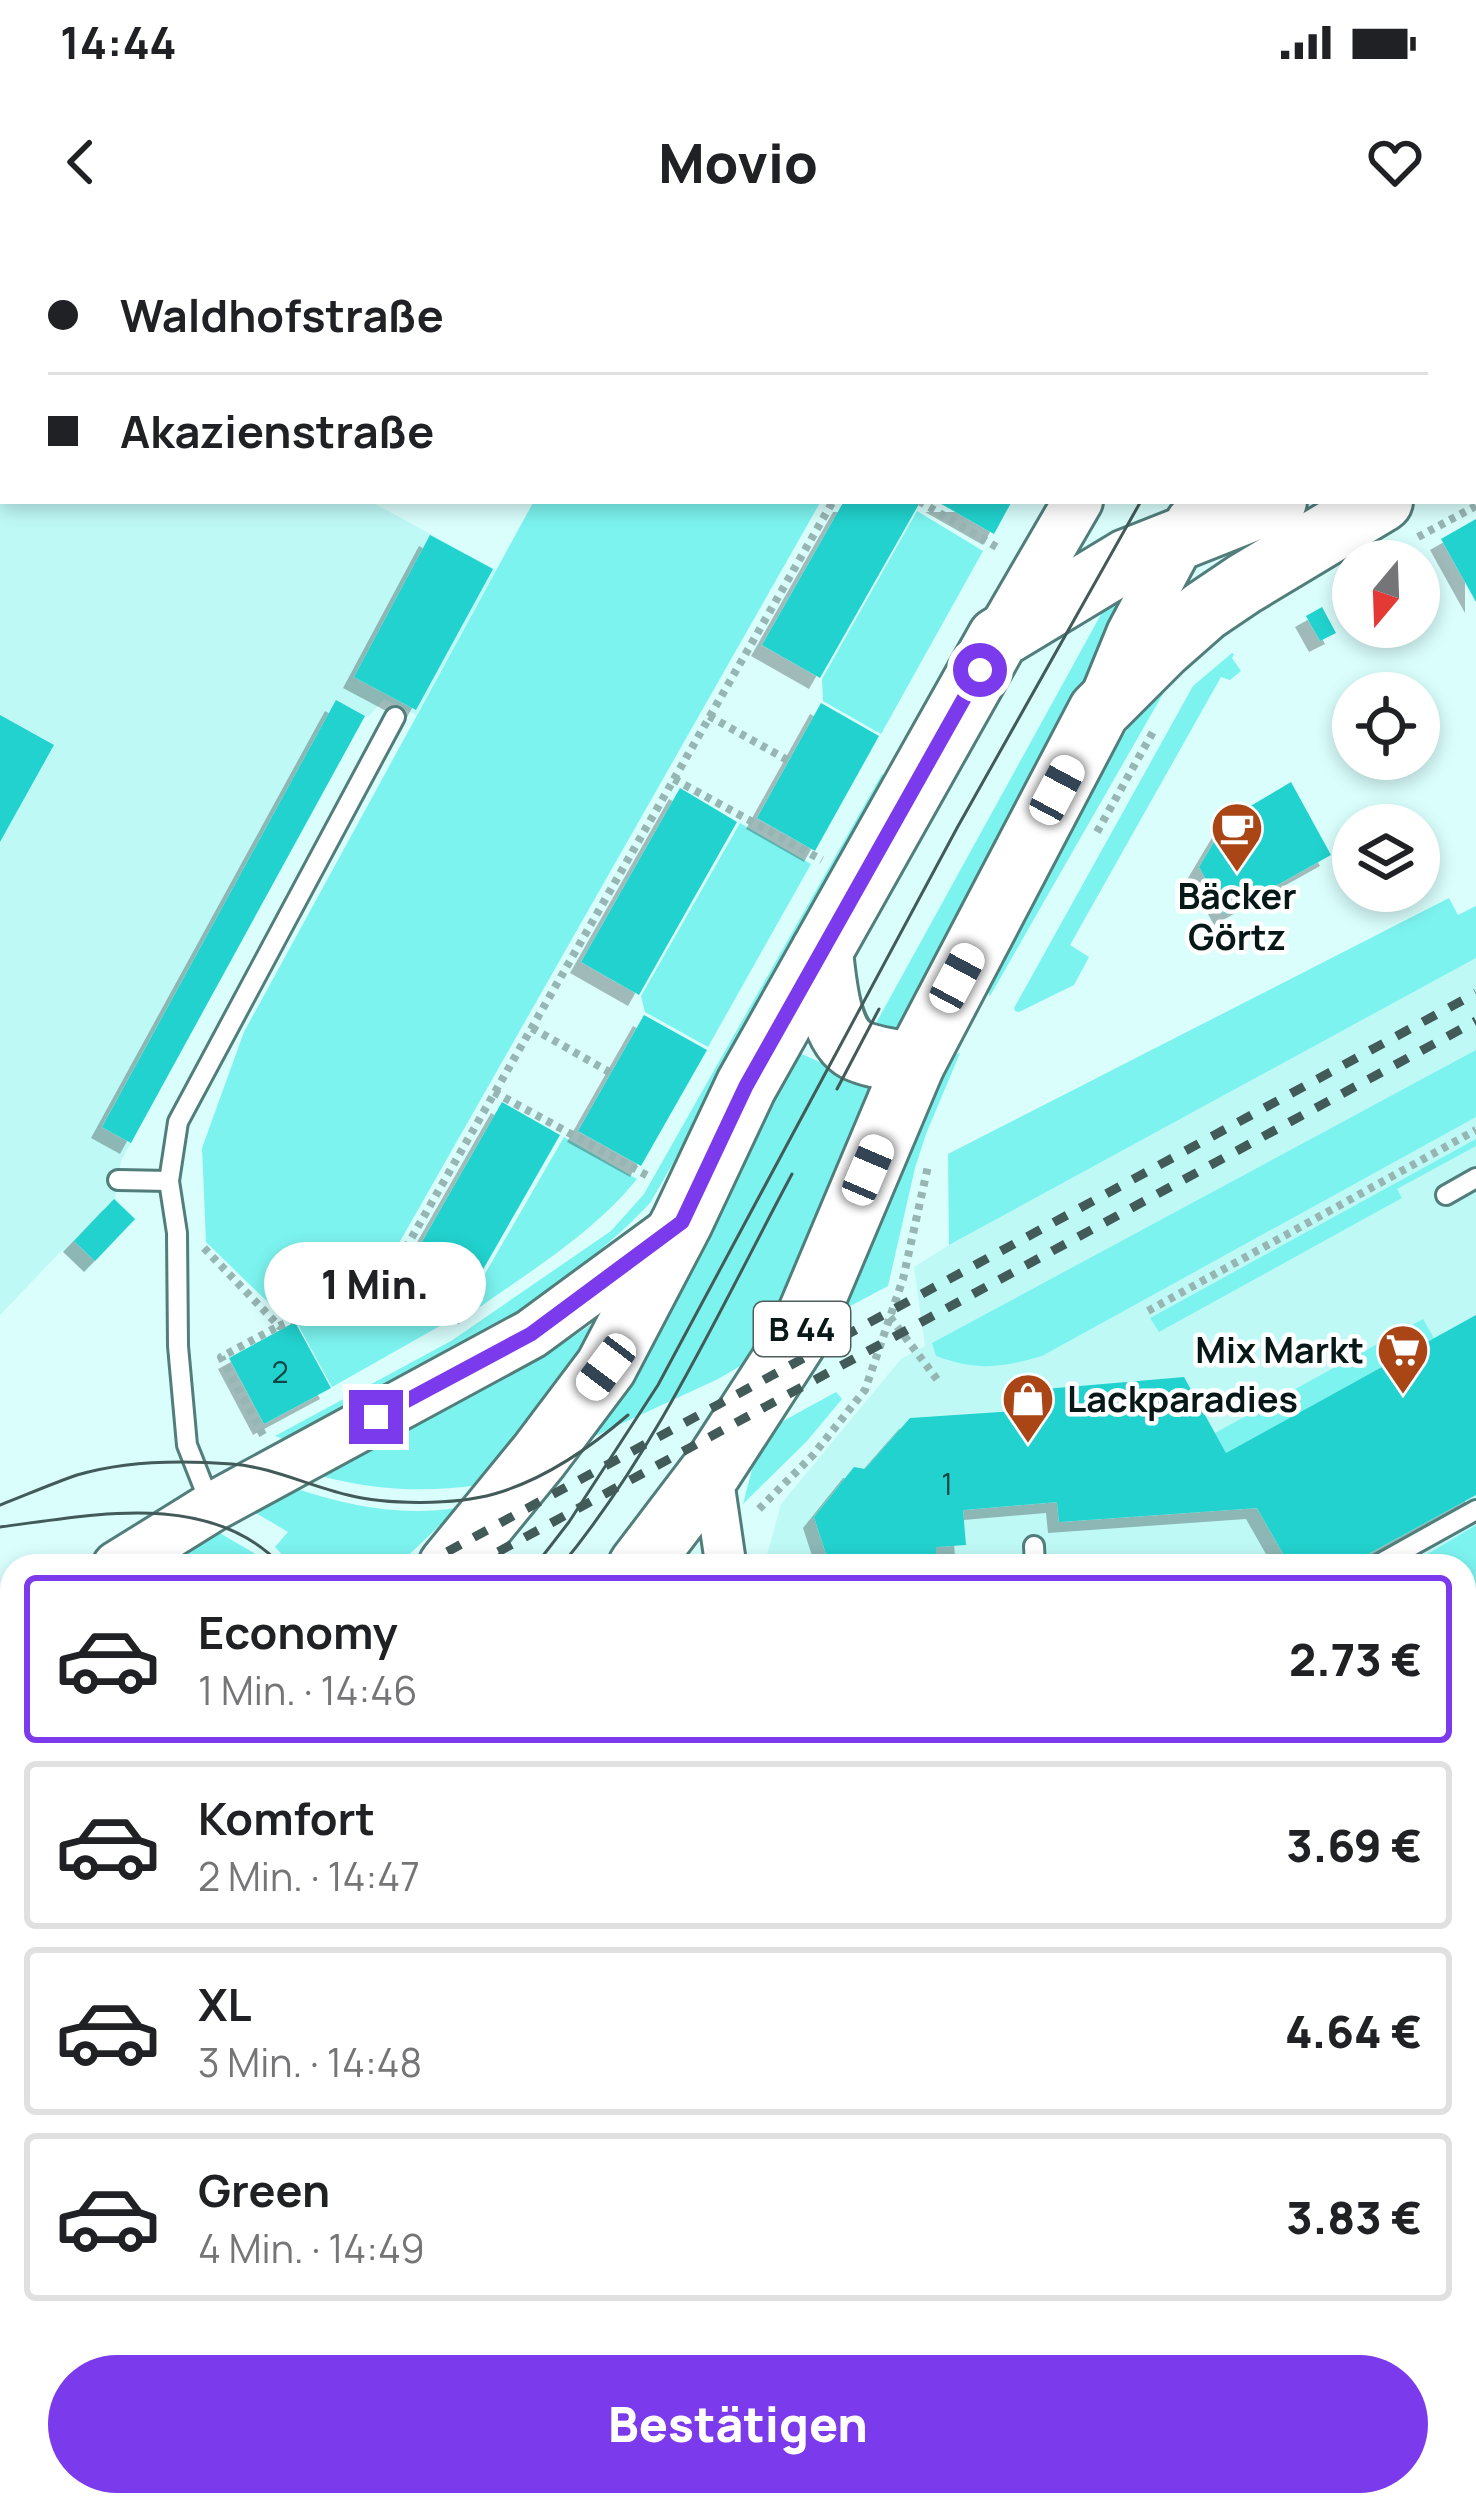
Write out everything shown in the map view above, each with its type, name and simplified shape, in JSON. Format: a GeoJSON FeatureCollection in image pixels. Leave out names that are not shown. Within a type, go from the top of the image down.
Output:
{"type":"FeatureCollection","features":[{"type":"Feature","properties":{"kind":"main road"},"geometry":{"type":"LineString","coordinates":[[459,1554],[606,1367],[665,1199],[746,1086],[998,638],[1192,519],[1262,504]]}},
{"type":"Feature","properties":{"kind":"main road","name":"B 44"},"geometry":{"type":"LineString","coordinates":[[649,1554],[712,1471],[800,1334],[914,1064],[1100,711],[1204,611],[1377,504]]}},
{"type":"Feature","properties":{"kind":"main road"},"geometry":{"type":"LineString","coordinates":[[821,951],[828,1000],[842,1040],[857,1051],[914,1064]]}},
{"type":"Feature","properties":{"kind":"street"},"geometry":{"type":"LineString","coordinates":[[998,638],[1076,504]]}},
{"type":"Feature","properties":{"kind":"street"},"geometry":{"type":"LineString","coordinates":[[1100,711],[1131,634],[1192,519]]}},
{"type":"Feature","properties":{"kind":"street"},"geometry":{"type":"LineString","coordinates":[[136,1554],[212,1507],[531,1334],[665,1199]]}},
{"type":"Feature","properties":{"kind":"street"},"geometry":{"type":"LineString","coordinates":[[712,1471],[724,1554]]}},
{"type":"Feature","properties":{"kind":"lane"},"geometry":{"type":"LineString","coordinates":[[212,1507],[187,1445],[178,1346],[177,1233],[170,1181],[178,1122],[394,717]]}},
{"type":"Feature","properties":{"kind":"lane"},"geometry":{"type":"LineString","coordinates":[[1446,1195],[1476,1178]]}},
{"type":"Feature","properties":{"kind":"lane"},"geometry":{"type":"LineString","coordinates":[[118,1180],[170,1181]]}},
{"type":"Feature","properties":{"kind":"lane"},"geometry":{"type":"LineString","coordinates":[[1397,1554],[1476,1510]]}},
{"type":"Feature","properties":{"kind":"path"},"geometry":{"type":"LineString","coordinates":[[924,504],[1000,549]]}},
{"type":"Feature","properties":{"kind":"path"},"geometry":{"type":"LineString","coordinates":[[265,1439],[221,1357],[388,1279],[423,1229],[494,1093],[601,916],[674,779],[832,508]]}},
{"type":"Feature","properties":{"kind":"path"},"geometry":{"type":"LineString","coordinates":[[1097,832],[1163,714]]}},
{"type":"Feature","properties":{"kind":"path"},"geometry":{"type":"LineString","coordinates":[[710,716],[789,761]]}},
{"type":"Feature","properties":{"kind":"path"},"geometry":{"type":"LineString","coordinates":[[674,779],[823,861]]}},
{"type":"Feature","properties":{"kind":"path"},"geometry":{"type":"LineString","coordinates":[[532,1028],[611,1073]]}},
{"type":"Feature","properties":{"kind":"path"},"geometry":{"type":"LineString","coordinates":[[494,1093],[665,1199]]}},
{"type":"Feature","properties":{"kind":"path"},"geometry":{"type":"LineString","coordinates":[[1148,1311],[1476,1130]]}},
{"type":"Feature","properties":{"kind":"path"},"geometry":{"type":"LineString","coordinates":[[727,1554],[865,1390],[903,1280],[930,1158]]}},
{"type":"Feature","properties":{"kind":"path"},"geometry":{"type":"LineString","coordinates":[[177,1233],[199,1243],[279,1326]]}},
{"type":"Feature","properties":{"kind":"path"},"geometry":{"type":"LineString","coordinates":[[388,1279],[467,1325]]}},
{"type":"Feature","properties":{"kind":"path"},"geometry":{"type":"LineString","coordinates":[[890,1317],[939,1382]]}},
{"type":"Feature","properties":{"kind":"shaded area"},"geometry":{"type":"Polygon","coordinates":[[[0,504],[375,504],[496,570],[416,715],[384,699],[368,717],[336,701],[102,1126],[131,1143],[121,1161],[115,1198],[136,1219],[85,1272],[62,1250],[0,1315],[0,504]]]}},
{"type":"Feature","properties":{"kind":"shaded area"},"geometry":{"type":"Polygon","coordinates":[[[532,504],[819,504],[382,1273],[282,1316],[206,1242],[202,1148],[244,1032],[532,504]]]}},
{"type":"Feature","properties":{"kind":"shaded area"},"geometry":{"type":"Polygon","coordinates":[[[917,511],[983,551],[881,734],[823,701],[822,679],[917,511]]]}},
{"type":"Feature","properties":{"kind":"shaded area"},"geometry":{"type":"Polygon","coordinates":[[[1136,589],[895,1033],[884,1032],[875,1025],[1110,598],[1136,589]]]}},
{"type":"Feature","properties":{"kind":"shaded area"},"geometry":{"type":"Polygon","coordinates":[[[1232,653],[1241,671],[1230,680],[1221,677],[1070,945],[1089,957],[1074,985],[1015,1011],[1193,686],[1232,653]]]}},
{"type":"Feature","properties":{"kind":"shaded area"},"geometry":{"type":"Polygon","coordinates":[[[1168,676],[1164,692],[990,996],[984,985],[1116,747],[1168,676]]]}},
{"type":"Feature","properties":{"kind":"shaded area"},"geometry":{"type":"Polygon","coordinates":[[[882,774],[894,781],[650,1203],[569,1275],[478,1335],[286,1440],[275,1436],[451,1341],[611,1231],[644,1194],[882,774]]]}},
{"type":"Feature","properties":{"kind":"shaded area"},"geometry":{"type":"Polygon","coordinates":[[[740,823],[811,864],[708,1047],[645,1012],[641,996],[740,823]]]}},
{"type":"Feature","properties":{"kind":"shaded area"},"geometry":{"type":"Polygon","coordinates":[[[1449,898],[1458,915],[1476,906],[1476,958],[949,1245],[948,1154],[1422,912],[1440,912],[1440,903],[1449,898]]]}},
{"type":"Feature","properties":{"kind":"shaded area"},"geometry":{"type":"Polygon","coordinates":[[[1476,958],[1476,1554],[767,1554],[781,1504],[901,1359],[925,1346],[914,1267],[1476,958]]]}},
{"type":"Feature","properties":{"kind":"shaded area"},"geometry":{"type":"Polygon","coordinates":[[[793,1050],[873,1086],[759,1355],[567,1449],[793,1050]]]}},
{"type":"Feature","properties":{"kind":"shaded area"},"geometry":{"type":"Polygon","coordinates":[[[1476,1050],[1476,1117],[1042,1356],[989,1366],[936,1356],[932,1343],[1476,1050]]]}},
{"type":"Feature","properties":{"kind":"shaded area"},"geometry":{"type":"Polygon","coordinates":[[[960,1053],[915,1168],[888,1286],[837,1313],[948,1057],[960,1053]]]}},
{"type":"Feature","properties":{"kind":"shaded area"},"geometry":{"type":"Polygon","coordinates":[[[564,1137],[637,1179],[580,1235],[470,1314],[464,1310],[564,1137]]]}},
{"type":"Feature","properties":{"kind":"shaded area"},"geometry":{"type":"Polygon","coordinates":[[[1476,1139],[1476,1146],[1397,1189],[1402,1198],[1159,1332],[1150,1318],[1476,1139]]]}},
{"type":"Feature","properties":{"kind":"shaded area"},"geometry":{"type":"Polygon","coordinates":[[[389,1280],[454,1318],[332,1387],[298,1325],[389,1280]]]}},
{"type":"Feature","properties":{"kind":"shaded area"},"geometry":{"type":"Polygon","coordinates":[[[600,1319],[602,1327],[561,1384],[478,1485],[399,1489],[321,1476],[545,1355],[600,1319]]]}},
{"type":"Feature","properties":{"kind":"shaded area"},"geometry":{"type":"Polygon","coordinates":[[[1423,1319],[1434,1338],[1226,1453],[1215,1433],[1423,1319]]]}},
{"type":"Feature","properties":{"kind":"shaded area"},"geometry":{"type":"Polygon","coordinates":[[[836,1392],[842,1399],[743,1504],[767,1430],[836,1392]]]}},
{"type":"Feature","properties":{"kind":"shaded area"},"geometry":{"type":"Polygon","coordinates":[[[297,1489],[377,1508],[458,1508],[410,1554],[282,1554],[275,1547],[288,1532],[256,1513],[297,1489]]]}},
{"type":"Feature","properties":{"kind":"shaded area"},"geometry":{"type":"Polygon","coordinates":[[[1476,1525],[1476,1554],[1428,1554],[1476,1525]]]}},
{"type":"Feature","properties":{"kind":"shaded area"},"geometry":{"type":"Polygon","coordinates":[[[218,1532],[256,1554],[187,1554],[218,1532]]]}},
{"type":"Feature","properties":{"kind":"building"},"geometry":{"type":"Polygon","coordinates":[[[842,504],[919,504],[820,678],[762,645],[842,504]]]}},
{"type":"Feature","properties":{"kind":"building"},"geometry":{"type":"Polygon","coordinates":[[[941,504],[1010,504],[994,534],[941,504]]]}},
{"type":"Feature","properties":{"kind":"building"},"geometry":{"type":"Polygon","coordinates":[[[1476,519],[1476,602],[1441,539],[1476,519]]]}},
{"type":"Feature","properties":{"kind":"building"},"geometry":{"type":"Polygon","coordinates":[[[430,535],[493,569],[416,710],[354,677],[430,535]]]}},
{"type":"Feature","properties":{"kind":"building"},"geometry":{"type":"Polygon","coordinates":[[[1322,607],[1332,635],[1320,641],[1306,616],[1322,607]]]}},
{"type":"Feature","properties":{"kind":"building"},"geometry":{"type":"Polygon","coordinates":[[[336,700],[365,716],[131,1143],[102,1127],[336,700]]]}},
{"type":"Feature","properties":{"kind":"building"},"geometry":{"type":"Polygon","coordinates":[[[821,703],[879,736],[815,851],[757,818],[821,703]]]}},
{"type":"Feature","properties":{"kind":"building"},"geometry":{"type":"Polygon","coordinates":[[[0,715],[54,745],[0,842],[0,715]]]}},
{"type":"Feature","properties":{"kind":"building"},"geometry":{"type":"Polygon","coordinates":[[[1291,782],[1331,855],[1225,914],[1199,867],[1227,820],[1291,782]]]}},
{"type":"Feature","properties":{"kind":"building"},"geometry":{"type":"Polygon","coordinates":[[[680,788],[737,822],[639,995],[581,962],[680,788]]]}},
{"type":"Feature","properties":{"kind":"building"},"geometry":{"type":"Polygon","coordinates":[[[644,1015],[707,1050],[641,1166],[578,1131],[644,1015]]]}},
{"type":"Feature","properties":{"kind":"building"},"geometry":{"type":"Polygon","coordinates":[[[502,1102],[560,1135],[461,1308],[403,1275],[502,1102]]]}},
{"type":"Feature","properties":{"kind":"building"},"geometry":{"type":"Polygon","coordinates":[[[114,1199],[135,1219],[95,1261],[74,1241],[114,1199]]]}},
{"type":"Feature","properties":{"kind":"building"},"geometry":{"type":"Polygon","coordinates":[[[1476,1315],[1476,1495],[1371,1554],[1283,1554],[1257,1508],[1059,1522],[1057,1502],[963,1510],[966,1545],[936,1547],[936,1554],[826,1554],[814,1517],[854,1467],[865,1469],[910,1418],[1046,1409],[1045,1389],[1184,1377],[1226,1453],[1476,1315]]]}},
{"type":"Feature","properties":{"kind":"building"},"geometry":{"type":"Polygon","coordinates":[[[295,1322],[331,1388],[264,1424],[229,1358],[295,1322]]]}},
{"type":"Feature","properties":{"kind":"tram line"},"geometry":{"type":"LineString","coordinates":[[544,1554],[658,1385],[957,828],[1139,504]]}},
{"type":"Feature","properties":{"kind":"tram line"},"geometry":{"type":"LineString","coordinates":[[837,1089],[879,1009]]}},
{"type":"Feature","properties":{"kind":"tram line"},"geometry":{"type":"LineString","coordinates":[[570,1554],[657,1426],[792,1174]]}},
{"type":"Feature","properties":{"kind":"tram line"},"geometry":{"type":"LineString","coordinates":[[0,1505],[96,1470],[174,1462],[247,1466],[364,1498],[460,1500],[494,1494],[548,1472],[628,1415]]}},
{"type":"Feature","properties":{"kind":"tram line"},"geometry":{"type":"LineString","coordinates":[[0,1527],[149,1513],[221,1526],[268,1554]]}},
{"type":"Feature","properties":{"kind":"railway"},"geometry":{"type":"LineString","coordinates":[[443,1554],[1476,993]]}},
{"type":"Feature","properties":{"kind":"railway"},"geometry":{"type":"LineString","coordinates":[[494,1554],[1476,1021]]}},
{"type":"Feature","properties":{"kind":"place","name":"Bäcker Görtz"},"geometry":{"type":"Point","coordinates":[1237,874]}},
{"type":"Feature","properties":{"kind":"place","name":"Mix Markt"},"geometry":{"type":"Point","coordinates":[1403,1396]}},
{"type":"Feature","properties":{"kind":"place","name":"Lackparadies"},"geometry":{"type":"Point","coordinates":[1028,1445]}},
{"type":"Feature","properties":{"kind":"route"},"geometry":{"type":"LineString","coordinates":[[376,1417],[531,1334],[682,1222],[746,1086],[980,670]]}}]}
